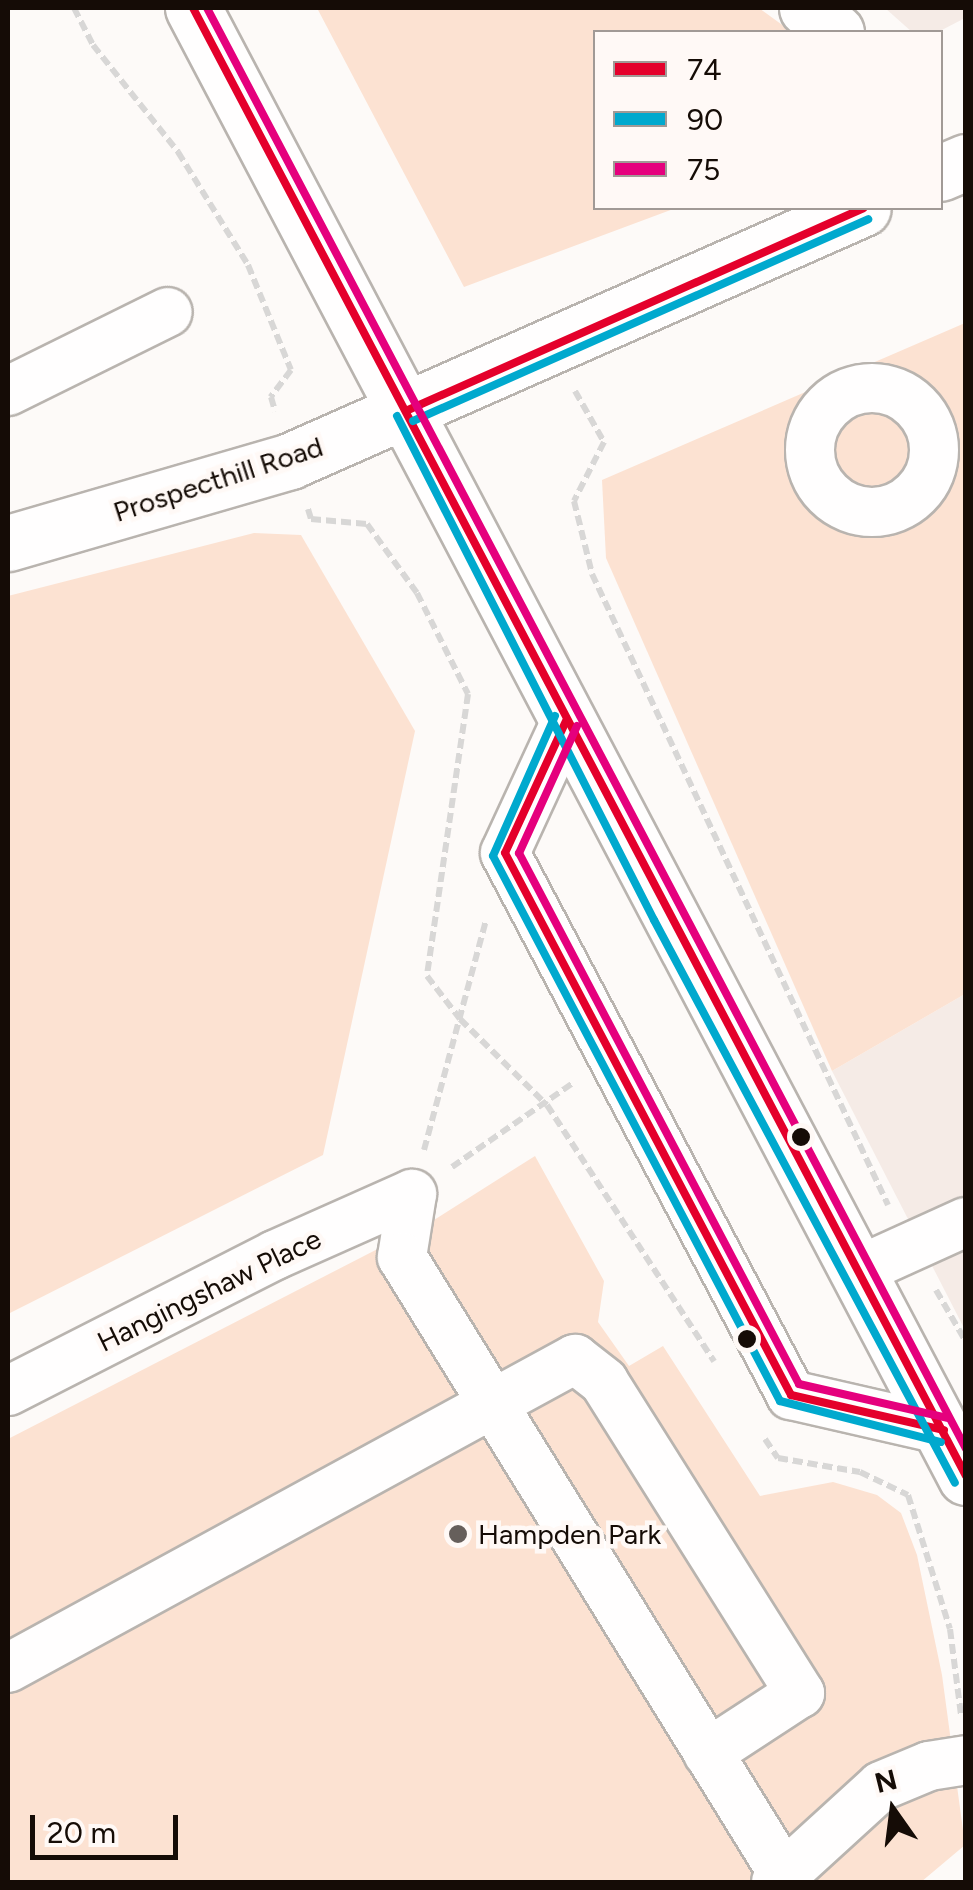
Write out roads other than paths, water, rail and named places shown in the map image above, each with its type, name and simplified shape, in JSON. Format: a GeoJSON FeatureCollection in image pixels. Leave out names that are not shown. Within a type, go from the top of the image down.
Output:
{"type":"FeatureCollection","features":[{"type":"Feature","properties":{"kind":"main road"},"geometry":{"type":"LineString","coordinates":[[194,8],[408,410],[566,721],[959,1459]]}},
{"type":"Feature","properties":{"kind":"main road"},"geometry":{"type":"LineString","coordinates":[[807,8],[834,30]]}},
{"type":"Feature","properties":{"kind":"main road","name":"Prospecthill Road"},"geometry":{"type":"LineString","coordinates":[[8,543],[290,461],[858,210]]}},
{"type":"Feature","properties":{"kind":"street"},"geometry":{"type":"LineString","coordinates":[[8,391],[168,312]]}},
{"type":"Feature","properties":{"kind":"street"},"geometry":{"type":"LineString","coordinates":[[566,721],[505,852],[791,1395],[959,1459]]}},
{"type":"Feature","properties":{"kind":"street","name":"Hangingshaw Place"},"geometry":{"type":"LineString","coordinates":[[8,1391],[275,1255],[412,1194],[402,1257],[491,1405]]}},
{"type":"Feature","properties":{"kind":"street"},"geometry":{"type":"LineString","coordinates":[[860,1270],[966,1222]]}},
{"type":"Feature","properties":{"kind":"street"},"geometry":{"type":"LineString","coordinates":[[8,1668],[574,1359],[604,1382],[800,1693],[708,1753]]}},
{"type":"Feature","properties":{"kind":"street"},"geometry":{"type":"LineString","coordinates":[[491,1405],[708,1753],[780,1879],[881,1786],[928,1766],[966,1760]]}},
{"type":"Feature","properties":{"kind":"place","name":"Hampden Park"},"geometry":{"type":"Point","coordinates":[458,1534]}}]}
